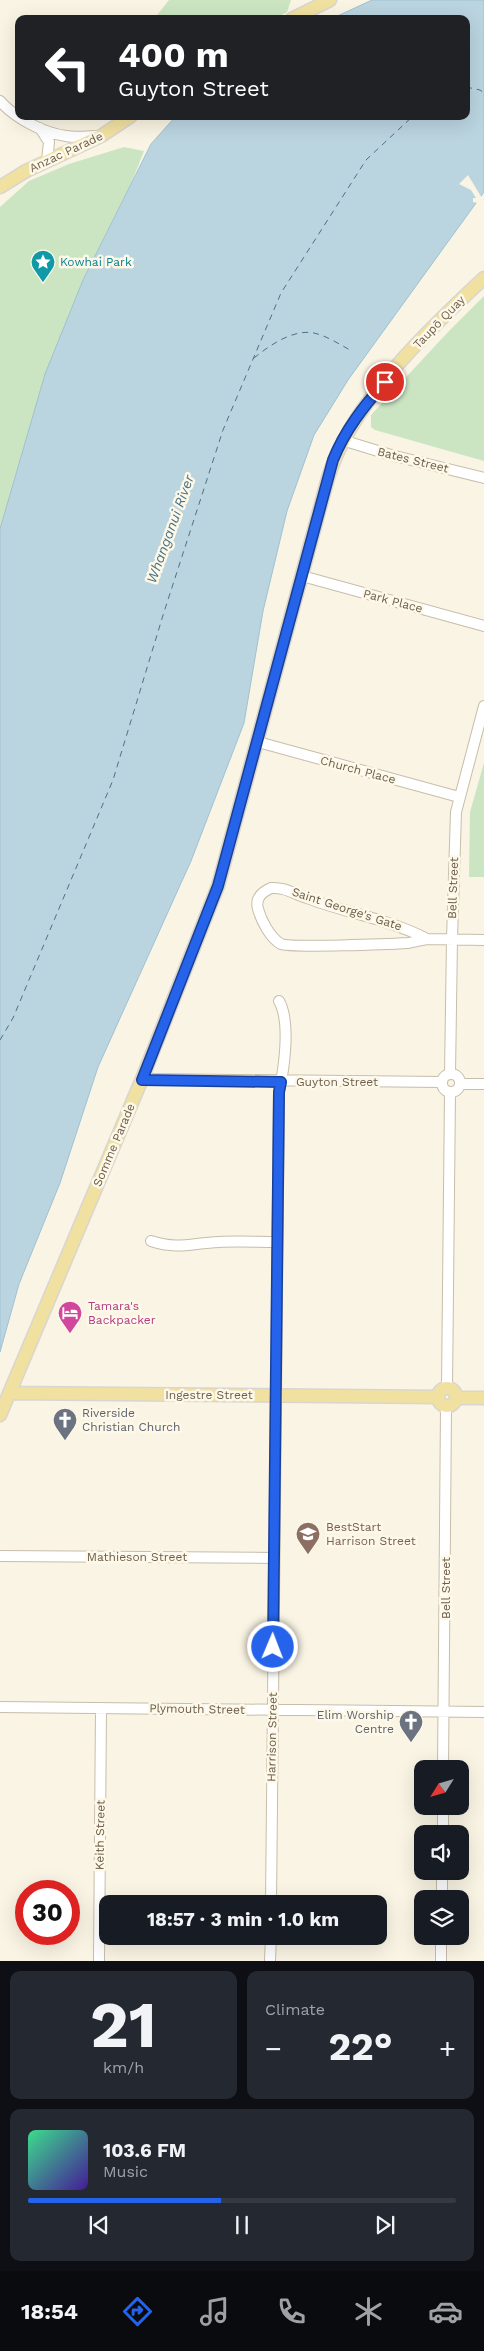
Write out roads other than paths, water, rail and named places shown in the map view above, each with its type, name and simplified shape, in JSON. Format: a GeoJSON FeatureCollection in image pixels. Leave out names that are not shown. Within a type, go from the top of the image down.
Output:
{"type":"FeatureCollection","features":[{"type":"Feature","properties":{"kind":"main road"},"geometry":{"type":"LineString","coordinates":[[300,15],[330,0]]}},
{"type":"Feature","properties":{"kind":"main road","name":"Anzac Parade"},"geometry":{"type":"LineString","coordinates":[[0,187],[9,180],[101,136],[125,120]]}},
{"type":"Feature","properties":{"kind":"main road","name":"Taupō Quay"},"geometry":{"type":"LineString","coordinates":[[342,440],[360,412],[404,359],[484,278]]}},
{"type":"Feature","properties":{"kind":"main road","name":"Somme Parade"},"geometry":{"type":"LineString","coordinates":[[0,1415],[142,1080],[218,886],[328,478],[342,440]]}},
{"type":"Feature","properties":{"kind":"main road"},"geometry":{"type":"LineString","coordinates":[[447,1388],[455,1392],[457,1398],[452,1405],[442,1402],[442,1389],[447,1388]]}},
{"type":"Feature","properties":{"kind":"main road","name":"Ingestre Street"},"geometry":{"type":"LineString","coordinates":[[9,1393],[275,1396],[442,1402]]}},
{"type":"Feature","properties":{"kind":"main road"},"geometry":{"type":"LineString","coordinates":[[457,1398],[484,1398]]}},
{"type":"Feature","properties":{"kind":"street"},"geometry":{"type":"LineString","coordinates":[[0,101],[15,114]]}},
{"type":"Feature","properties":{"kind":"street"},"geometry":{"type":"LineString","coordinates":[[26,120],[40,128],[65,136],[101,136]]}},
{"type":"Feature","properties":{"kind":"street"},"geometry":{"type":"LineString","coordinates":[[40,128],[49,142],[47,161]]}},
{"type":"Feature","properties":{"kind":"street","name":"Bates Street"},"geometry":{"type":"LineString","coordinates":[[342,440],[392,455],[484,478]]}},
{"type":"Feature","properties":{"kind":"street","name":"Park Place"},"geometry":{"type":"LineString","coordinates":[[302,576],[484,626]]}},
{"type":"Feature","properties":{"kind":"street","name":"Bell Street"},"geometry":{"type":"LineString","coordinates":[[450,1074],[455,831],[459,797],[484,706]]}},
{"type":"Feature","properties":{"kind":"street","name":"Church Place"},"geometry":{"type":"LineString","coordinates":[[258,742],[459,797]]}},
{"type":"Feature","properties":{"kind":"street","name":"Saint George's Gate"},"geometry":{"type":"LineString","coordinates":[[427,939],[408,929],[306,898],[288,890],[271,888],[259,897],[257,907],[271,934],[278,942],[287,946],[408,943],[427,939],[484,940]]}},
{"type":"Feature","properties":{"kind":"street","name":"Harrison Street"},"geometry":{"type":"LineString","coordinates":[[271,1895],[279,1092],[284,1071],[284,1015],[279,1001]]}},
{"type":"Feature","properties":{"kind":"street"},"geometry":{"type":"LineString","coordinates":[[450,1074],[458,1078],[460,1084],[456,1092],[450,1093],[442,1088],[441,1082],[445,1076],[450,1074]]}},
{"type":"Feature","properties":{"kind":"street","name":"Guyton Street"},"geometry":{"type":"LineString","coordinates":[[142,1080],[441,1082]]}},
{"type":"Feature","properties":{"kind":"street"},"geometry":{"type":"LineString","coordinates":[[460,1084],[484,1084]]}},
{"type":"Feature","properties":{"kind":"street"},"geometry":{"type":"LineString","coordinates":[[447,1388],[450,1093]]}},
{"type":"Feature","properties":{"kind":"street"},"geometry":{"type":"LineString","coordinates":[[151,1241],[167,1246],[185,1247],[221,1242],[277,1242]]}},
{"type":"Feature","properties":{"kind":"street","name":"Bell Street"},"geometry":{"type":"LineString","coordinates":[[442,1402],[443,1760]]}},
{"type":"Feature","properties":{"kind":"street","name":"Mathieson Street"},"geometry":{"type":"LineString","coordinates":[[0,1556],[274,1558]]}},
{"type":"Feature","properties":{"kind":"street","name":"Plymouth Street"},"geometry":{"type":"LineString","coordinates":[[0,1707],[484,1712]]}},
{"type":"Feature","properties":{"kind":"street","name":"Keith Street"},"geometry":{"type":"LineString","coordinates":[[99,1961],[101,1708]]}},
{"type":"Feature","properties":{"kind":"street"},"geometry":{"type":"LineString","coordinates":[[270,1961],[271,1945]]}},
{"type":"Feature","properties":{"kind":"street"},"geometry":{"type":"LineString","coordinates":[[441,1961],[442,1945]]}},
{"type":"Feature","properties":{"kind":"water","name":"Whanganui River"},"geometry":{"type":"Polygon","coordinates":[[[372,0],[484,0],[484,192],[348,380],[314,435],[287,511],[263,611],[244,723],[191,861],[98,1067],[60,1183],[19,1284],[0,1352],[0,529],[45,374],[83,280],[151,144],[172,120],[470,120],[470,15],[340,15],[372,0]]]}},
{"type":"Feature","properties":{"kind":"place","name":"Kowhai Park"},"geometry":{"type":"Point","coordinates":[43,283]}},
{"type":"Feature","properties":{"kind":"place","name":"Tamara's Backpacker"},"geometry":{"type":"Point","coordinates":[70,1334]}},
{"type":"Feature","properties":{"kind":"place","name":"Riverside Christian Church"},"geometry":{"type":"Point","coordinates":[65,1441]}},
{"type":"Feature","properties":{"kind":"place","name":"BestStart Harrison Street"},"geometry":{"type":"Point","coordinates":[308,1555]}},
{"type":"Feature","properties":{"kind":"place","name":"Elim Worship Centre"},"geometry":{"type":"Point","coordinates":[411,1743]}}]}
